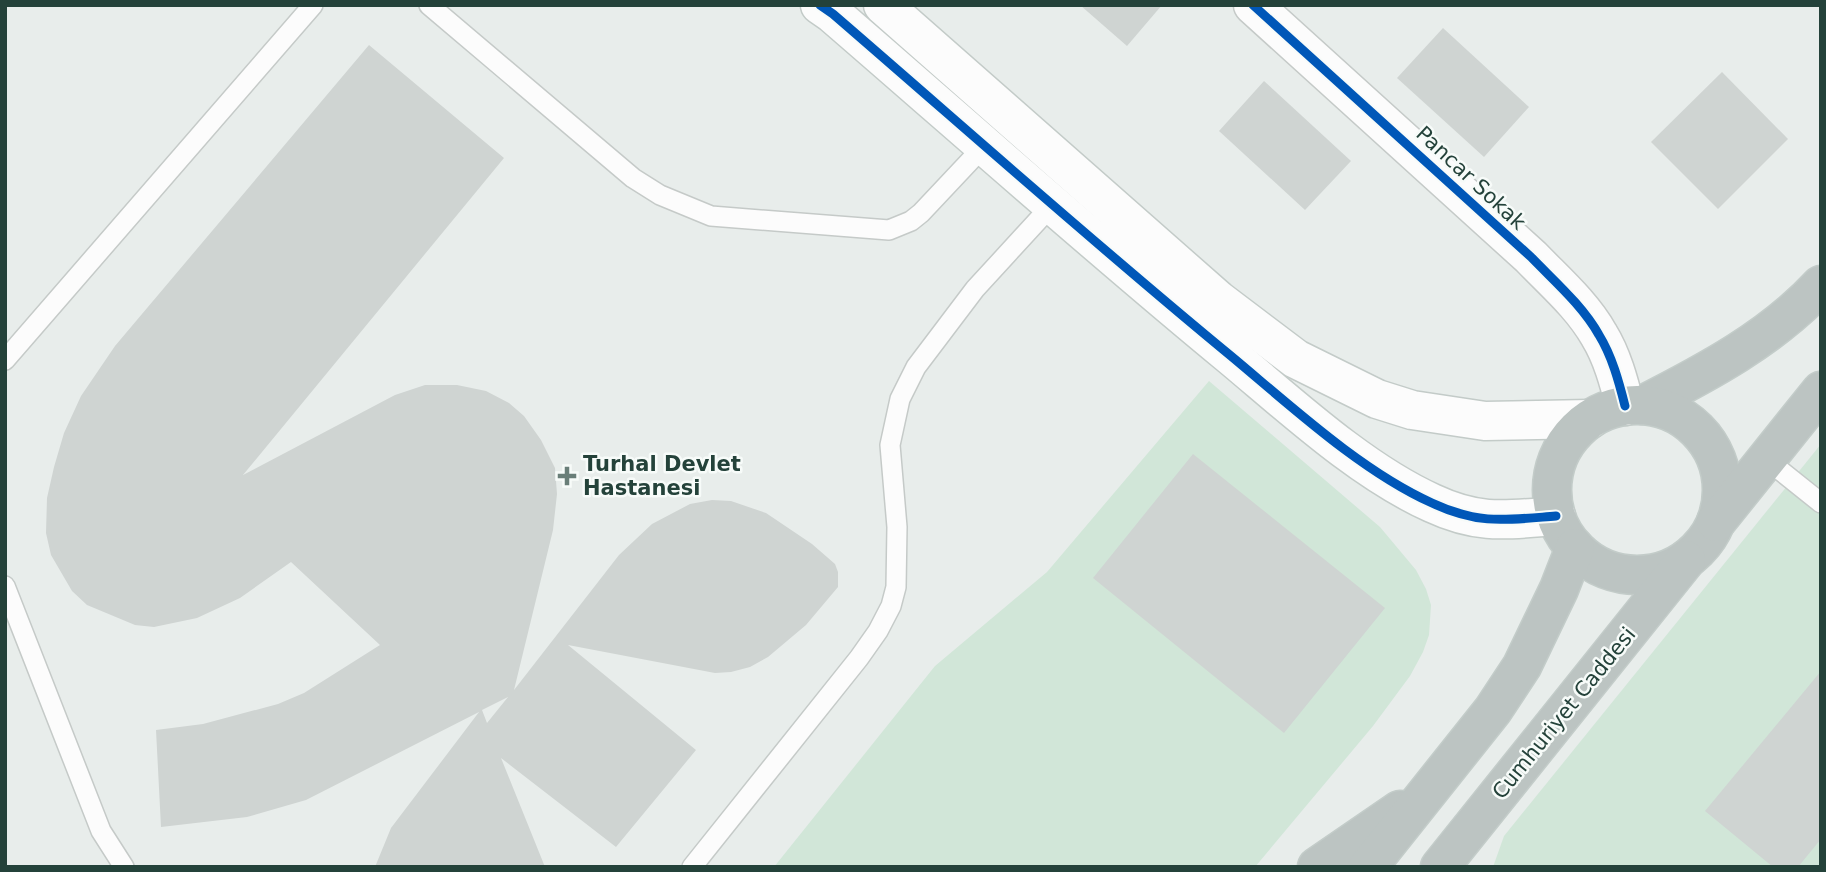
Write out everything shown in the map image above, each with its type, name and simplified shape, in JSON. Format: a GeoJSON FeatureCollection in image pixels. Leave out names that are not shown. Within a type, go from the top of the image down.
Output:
{"type":"FeatureCollection","features":[{"type":"Feature","properties":{"kind":"highway"},"geometry":{"type":"LineString","coordinates":[[1368,867],[1493,710],[1522,666],[1543,625],[1565,532],[1552,498],[1557,462],[1565,445],[1577,431],[1707,372],[1780,323],[1821,285]]}},
{"type":"Feature","properties":{"kind":"highway","name":"Cumhuriyet Caddesi"},"geometry":{"type":"LineString","coordinates":[[1440,867],[1687,559],[1704,542],[1716,522],[1821,391]]}},
{"type":"Feature","properties":{"kind":"highway","name":"Cumhuriyet Caddesi"},"geometry":{"type":"LineString","coordinates":[[1619,410],[1660,408],[1692,425],[1709,445],[1720,469],[1722,487],[1716,522]]}},
{"type":"Feature","properties":{"kind":"highway","name":"Cumhuriyet Caddesi"},"geometry":{"type":"LineString","coordinates":[[1565,532],[1588,559],[1603,568],[1629,574],[1655,573],[1687,559]]}},
{"type":"Feature","properties":{"kind":"highway"},"geometry":{"type":"LineString","coordinates":[[1317,867],[1363,833],[1428,792]]}},
{"type":"Feature","properties":{"kind":"highway"},"geometry":{"type":"LineString","coordinates":[[1458,867],[1473,826]]}},
{"type":"Feature","properties":{"kind":"street"},"geometry":{"type":"LineString","coordinates":[[820,5],[1271,390],[1381,474],[1433,503],[1463,515],[1565,532]]}},
{"type":"Feature","properties":{"kind":"street"},"geometry":{"type":"LineString","coordinates":[[883,5],[1218,300],[1296,359],[1377,399],[1412,410],[1485,421],[1619,410]]}},
{"type":"Feature","properties":{"kind":"street","name":"Pancar Sokak"},"geometry":{"type":"LineString","coordinates":[[1253,5],[1521,248],[1574,301],[1600,335],[1618,379],[1619,410]]}},
{"type":"Feature","properties":{"kind":"lane"},"geometry":{"type":"LineString","coordinates":[[5,360],[313,5]]}},
{"type":"Feature","properties":{"kind":"lane"},"geometry":{"type":"LineString","coordinates":[[429,5],[633,178],[660,195],[711,216],[889,230],[911,221],[921,213],[985,145]]}},
{"type":"Feature","properties":{"kind":"lane"},"geometry":{"type":"LineString","coordinates":[[692,867],[878,631],[891,606],[896,587],[897,527],[890,445],[900,399],[916,366],[975,289],[1053,204]]}},
{"type":"Feature","properties":{"kind":"lane"},"geometry":{"type":"LineString","coordinates":[[1766,459],[1821,503]]}},
{"type":"Feature","properties":{"kind":"lane"},"geometry":{"type":"LineString","coordinates":[[5,586],[101,831],[124,867]]}},
{"type":"Feature","properties":{"kind":"green space"},"geometry":{"type":"Polygon","coordinates":[[[1209,381],[1380,527],[1416,570],[1431,605],[1429,635],[1410,676],[1373,726],[1255,867],[774,867],[935,666],[1047,572],[1209,381]]]}},
{"type":"Feature","properties":{"kind":"green space"},"geometry":{"type":"Polygon","coordinates":[[[1821,444],[1821,867],[1493,867],[1504,836],[1821,444]]]}},
{"type":"Feature","properties":{"kind":"building"},"geometry":{"type":"Polygon","coordinates":[[[1080,5],[1162,5],[1127,46],[1080,5]]]}},
{"type":"Feature","properties":{"kind":"building"},"geometry":{"type":"Polygon","coordinates":[[[1443,28],[1529,107],[1484,157],[1397,78],[1443,28]]]}},
{"type":"Feature","properties":{"kind":"building"},"geometry":{"type":"Polygon","coordinates":[[[369,45],[504,158],[243,475],[395,395],[425,385],[457,385],[486,391],[509,403],[524,416],[541,440],[555,468],[557,494],[553,530],[514,690],[619,555],[652,524],[690,504],[712,500],[731,501],[766,513],[812,544],[835,564],[838,587],[806,625],[768,657],[750,667],[731,672],[715,673],[568,645],[696,750],[616,847],[501,758],[545,867],[375,867],[391,828],[479,712],[306,800],[247,817],[161,827],[156,730],[203,724],[278,704],[304,693],[380,645],[291,562],[240,598],[197,618],[154,627],[135,625],[87,605],[72,591],[51,555],[46,533],[47,498],[64,433],[81,396],[115,346],[369,45]],[[508,697],[482,710],[487,723],[508,697]]]}},
{"type":"Feature","properties":{"kind":"building"},"geometry":{"type":"Polygon","coordinates":[[[1722,72],[1788,139],[1718,209],[1651,142],[1722,72]]]}},
{"type":"Feature","properties":{"kind":"building"},"geometry":{"type":"Polygon","coordinates":[[[1264,81],[1351,161],[1305,210],[1219,131],[1264,81]]]}},
{"type":"Feature","properties":{"kind":"building"},"geometry":{"type":"Polygon","coordinates":[[[1193,454],[1385,608],[1284,733],[1093,578],[1193,454]]]}},
{"type":"Feature","properties":{"kind":"building"},"geometry":{"type":"Polygon","coordinates":[[[1821,671],[1821,839],[1798,867],[1773,867],[1705,811],[1821,671]]]}},
{"type":"Feature","properties":{"kind":"cycle path"},"geometry":{"type":"LineString","coordinates":[[820,5],[1130,272],[1353,456],[1405,490],[1464,515],[1493,519],[1556,516]]}},
{"type":"Feature","properties":{"kind":"cycle path"},"geometry":{"type":"LineString","coordinates":[[1253,5],[1531,257],[1568,294],[1604,343],[1615,369],[1625,406]]}},
{"type":"Feature","properties":{"kind":"place","name":"Turhal Devlet Hastanesi"},"geometry":{"type":"Point","coordinates":[567,476]}}]}
